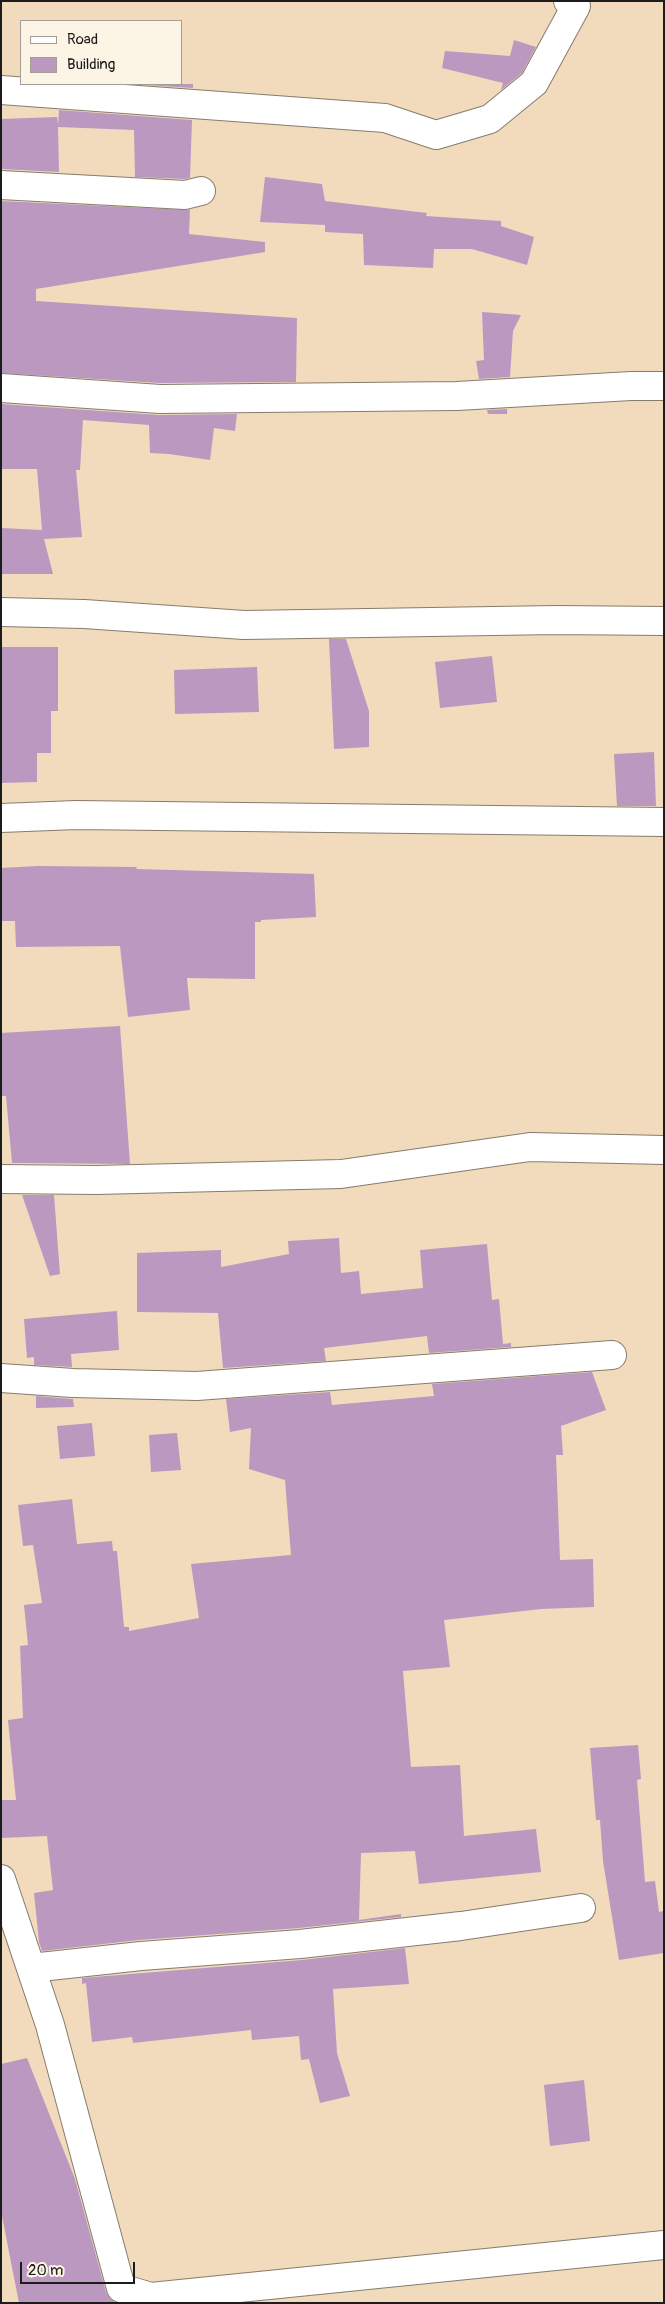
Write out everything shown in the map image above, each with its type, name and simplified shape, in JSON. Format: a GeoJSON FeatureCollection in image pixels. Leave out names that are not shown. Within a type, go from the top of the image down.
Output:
{"type":"FeatureCollection","features":[{"type":"Feature","properties":{"kind":"street"},"geometry":{"type":"LineString","coordinates":[[1,90],[385,118],[436,136],[490,119],[534,83],[576,6],[568,1]]}},
{"type":"Feature","properties":{"kind":"street"},"geometry":{"type":"LineString","coordinates":[[1,185],[185,195],[201,191]]}},
{"type":"Feature","properties":{"kind":"street"},"geometry":{"type":"LineString","coordinates":[[1,388],[160,399],[457,396],[631,386],[664,386]]}},
{"type":"Feature","properties":{"kind":"street"},"geometry":{"type":"LineString","coordinates":[[1,612],[84,614],[244,625],[556,620],[664,621]]}},
{"type":"Feature","properties":{"kind":"street"},"geometry":{"type":"LineString","coordinates":[[1,818],[76,815],[664,822]]}},
{"type":"Feature","properties":{"kind":"street"},"geometry":{"type":"LineString","coordinates":[[1,1179],[96,1180],[341,1174],[530,1147],[664,1150]]}},
{"type":"Feature","properties":{"kind":"street"},"geometry":{"type":"LineString","coordinates":[[1,1378],[73,1383],[197,1386],[612,1355]]}},
{"type":"Feature","properties":{"kind":"street"},"geometry":{"type":"LineString","coordinates":[[1,1879],[50,2025],[123,2295],[151,2297],[664,2245]]}},
{"type":"Feature","properties":{"kind":"street"},"geometry":{"type":"LineString","coordinates":[[31,1968],[141,1956],[300,1944],[461,1926],[581,1908]]}},
{"type":"Feature","properties":{"kind":"building"},"geometry":{"type":"Polygon","coordinates":[[[514,40],[536,47],[522,73],[501,90],[503,83],[442,68],[445,51],[510,56],[514,40]]]}},
{"type":"Feature","properties":{"kind":"building"},"geometry":{"type":"Polygon","coordinates":[[[193,84],[193,88],[146,85],[193,84]]]}},
{"type":"Feature","properties":{"kind":"building"},"geometry":{"type":"Polygon","coordinates":[[[59,110],[192,120],[190,178],[135,177],[134,130],[58,127],[59,172],[1,169],[1,119],[57,117],[58,125],[59,110]]]}},
{"type":"Feature","properties":{"kind":"building"},"geometry":{"type":"Polygon","coordinates":[[[265,177],[322,184],[325,201],[427,213],[426,216],[501,221],[501,226],[534,237],[527,265],[472,249],[434,249],[433,268],[364,265],[363,234],[325,232],[325,225],[260,222],[265,177]]]}},
{"type":"Feature","properties":{"kind":"building"},"geometry":{"type":"Polygon","coordinates":[[[1,201],[190,210],[189,234],[265,242],[265,252],[36,289],[36,301],[297,318],[296,382],[160,383],[1,373],[1,201]]]}},
{"type":"Feature","properties":{"kind":"building"},"geometry":{"type":"Polygon","coordinates":[[[482,312],[521,315],[513,331],[510,377],[479,379],[476,361],[484,360],[482,312]]]}},
{"type":"Feature","properties":{"kind":"building"},"geometry":{"type":"Polygon","coordinates":[[[1,404],[159,415],[237,414],[235,431],[214,428],[210,460],[150,453],[149,425],[83,420],[80,470],[76,470],[82,537],[44,539],[53,574],[1,574],[1,528],[42,530],[37,469],[1,469],[1,404]]]}},
{"type":"Feature","properties":{"kind":"building"},"geometry":{"type":"Polygon","coordinates":[[[507,409],[507,414],[488,414],[487,410],[507,409]]]}},
{"type":"Feature","properties":{"kind":"building"},"geometry":{"type":"Polygon","coordinates":[[[329,639],[346,639],[369,711],[369,747],[334,749],[329,639]]]}},
{"type":"Feature","properties":{"kind":"building"},"geometry":{"type":"Polygon","coordinates":[[[1,647],[58,647],[58,711],[51,711],[51,753],[37,753],[37,782],[1,783],[1,647]]]}},
{"type":"Feature","properties":{"kind":"building"},"geometry":{"type":"Polygon","coordinates":[[[492,656],[497,702],[440,708],[435,662],[492,656]]]}},
{"type":"Feature","properties":{"kind":"building"},"geometry":{"type":"Polygon","coordinates":[[[257,667],[259,712],[175,714],[174,670],[257,667]]]}},
{"type":"Feature","properties":{"kind":"building"},"geometry":{"type":"Polygon","coordinates":[[[654,752],[656,806],[617,806],[614,754],[654,752]]]}},
{"type":"Feature","properties":{"kind":"building"},"geometry":{"type":"Polygon","coordinates":[[[38,866],[137,867],[136,869],[314,874],[316,917],[261,920],[261,922],[255,922],[255,979],[187,978],[190,1010],[128,1017],[120,946],[16,947],[15,921],[1,921],[1,868],[38,866]]]}},
{"type":"Feature","properties":{"kind":"building"},"geometry":{"type":"Polygon","coordinates":[[[120,1026],[130,1164],[12,1163],[6,1096],[1,1096],[1,1033],[120,1026]]]}},
{"type":"Feature","properties":{"kind":"building"},"geometry":{"type":"Polygon","coordinates":[[[22,1195],[54,1195],[60,1274],[50,1276],[22,1195]]]}},
{"type":"Feature","properties":{"kind":"building"},"geometry":{"type":"Polygon","coordinates":[[[339,1238],[341,1273],[359,1271],[361,1294],[423,1288],[420,1250],[487,1244],[492,1300],[499,1299],[503,1344],[511,1343],[511,1347],[429,1353],[427,1336],[324,1348],[326,1361],[223,1368],[218,1313],[137,1312],[137,1253],[221,1250],[221,1267],[289,1254],[288,1241],[339,1238]]]}},
{"type":"Feature","properties":{"kind":"building"},"geometry":{"type":"Polygon","coordinates":[[[117,1311],[119,1350],[71,1354],[72,1367],[34,1365],[34,1357],[27,1358],[24,1319],[117,1311]]]}},
{"type":"Feature","properties":{"kind":"building"},"geometry":{"type":"Polygon","coordinates":[[[592,1372],[606,1410],[561,1426],[563,1455],[556,1455],[560,1560],[593,1559],[594,1607],[541,1609],[444,1620],[450,1667],[403,1671],[411,1767],[460,1765],[464,1836],[536,1829],[541,1872],[419,1884],[415,1851],[361,1853],[359,1920],[401,1914],[401,1917],[299,1928],[139,1940],[42,1951],[39,1942],[34,1893],[53,1890],[47,1836],[1,1838],[1,1800],[16,1800],[8,1720],[23,1718],[20,1646],[28,1645],[24,1605],[42,1603],[33,1545],[23,1546],[18,1505],[72,1499],[77,1544],[112,1541],[113,1551],[117,1551],[124,1627],[129,1627],[129,1631],[199,1618],[191,1564],[291,1555],[285,1480],[249,1469],[251,1428],[230,1432],[226,1399],[330,1392],[332,1405],[434,1396],[432,1384],[592,1372]]]}},
{"type":"Feature","properties":{"kind":"building"},"geometry":{"type":"Polygon","coordinates":[[[36,1396],[73,1399],[74,1407],[36,1408],[36,1396]]]}},
{"type":"Feature","properties":{"kind":"building"},"geometry":{"type":"Polygon","coordinates":[[[92,1423],[95,1456],[60,1459],[57,1426],[92,1423]]]}},
{"type":"Feature","properties":{"kind":"building"},"geometry":{"type":"Polygon","coordinates":[[[177,1433],[181,1470],[151,1472],[149,1435],[177,1433]]]}},
{"type":"Feature","properties":{"kind":"building"},"geometry":{"type":"Polygon","coordinates":[[[638,1745],[641,1779],[637,1780],[645,1882],[655,1881],[659,1912],[664,1911],[664,1953],[619,1960],[603,1861],[600,1820],[596,1820],[590,1748],[638,1745]]]}},
{"type":"Feature","properties":{"kind":"building"},"geometry":{"type":"Polygon","coordinates":[[[405,1948],[409,1984],[333,1989],[337,2053],[350,2096],[320,2103],[309,2059],[301,2060],[299,2036],[252,2040],[251,2030],[133,2043],[132,2037],[92,2042],[86,1983],[82,1984],[82,1978],[302,1960],[405,1948]]]}},
{"type":"Feature","properties":{"kind":"building"},"geometry":{"type":"Polygon","coordinates":[[[27,2058],[75,2179],[106,2292],[110,2299],[116,2303],[19,2303],[1,2211],[1,2064],[27,2058]]]}},
{"type":"Feature","properties":{"kind":"building"},"geometry":{"type":"Polygon","coordinates":[[[584,2080],[590,2141],[550,2146],[544,2085],[584,2080]]]}}]}
